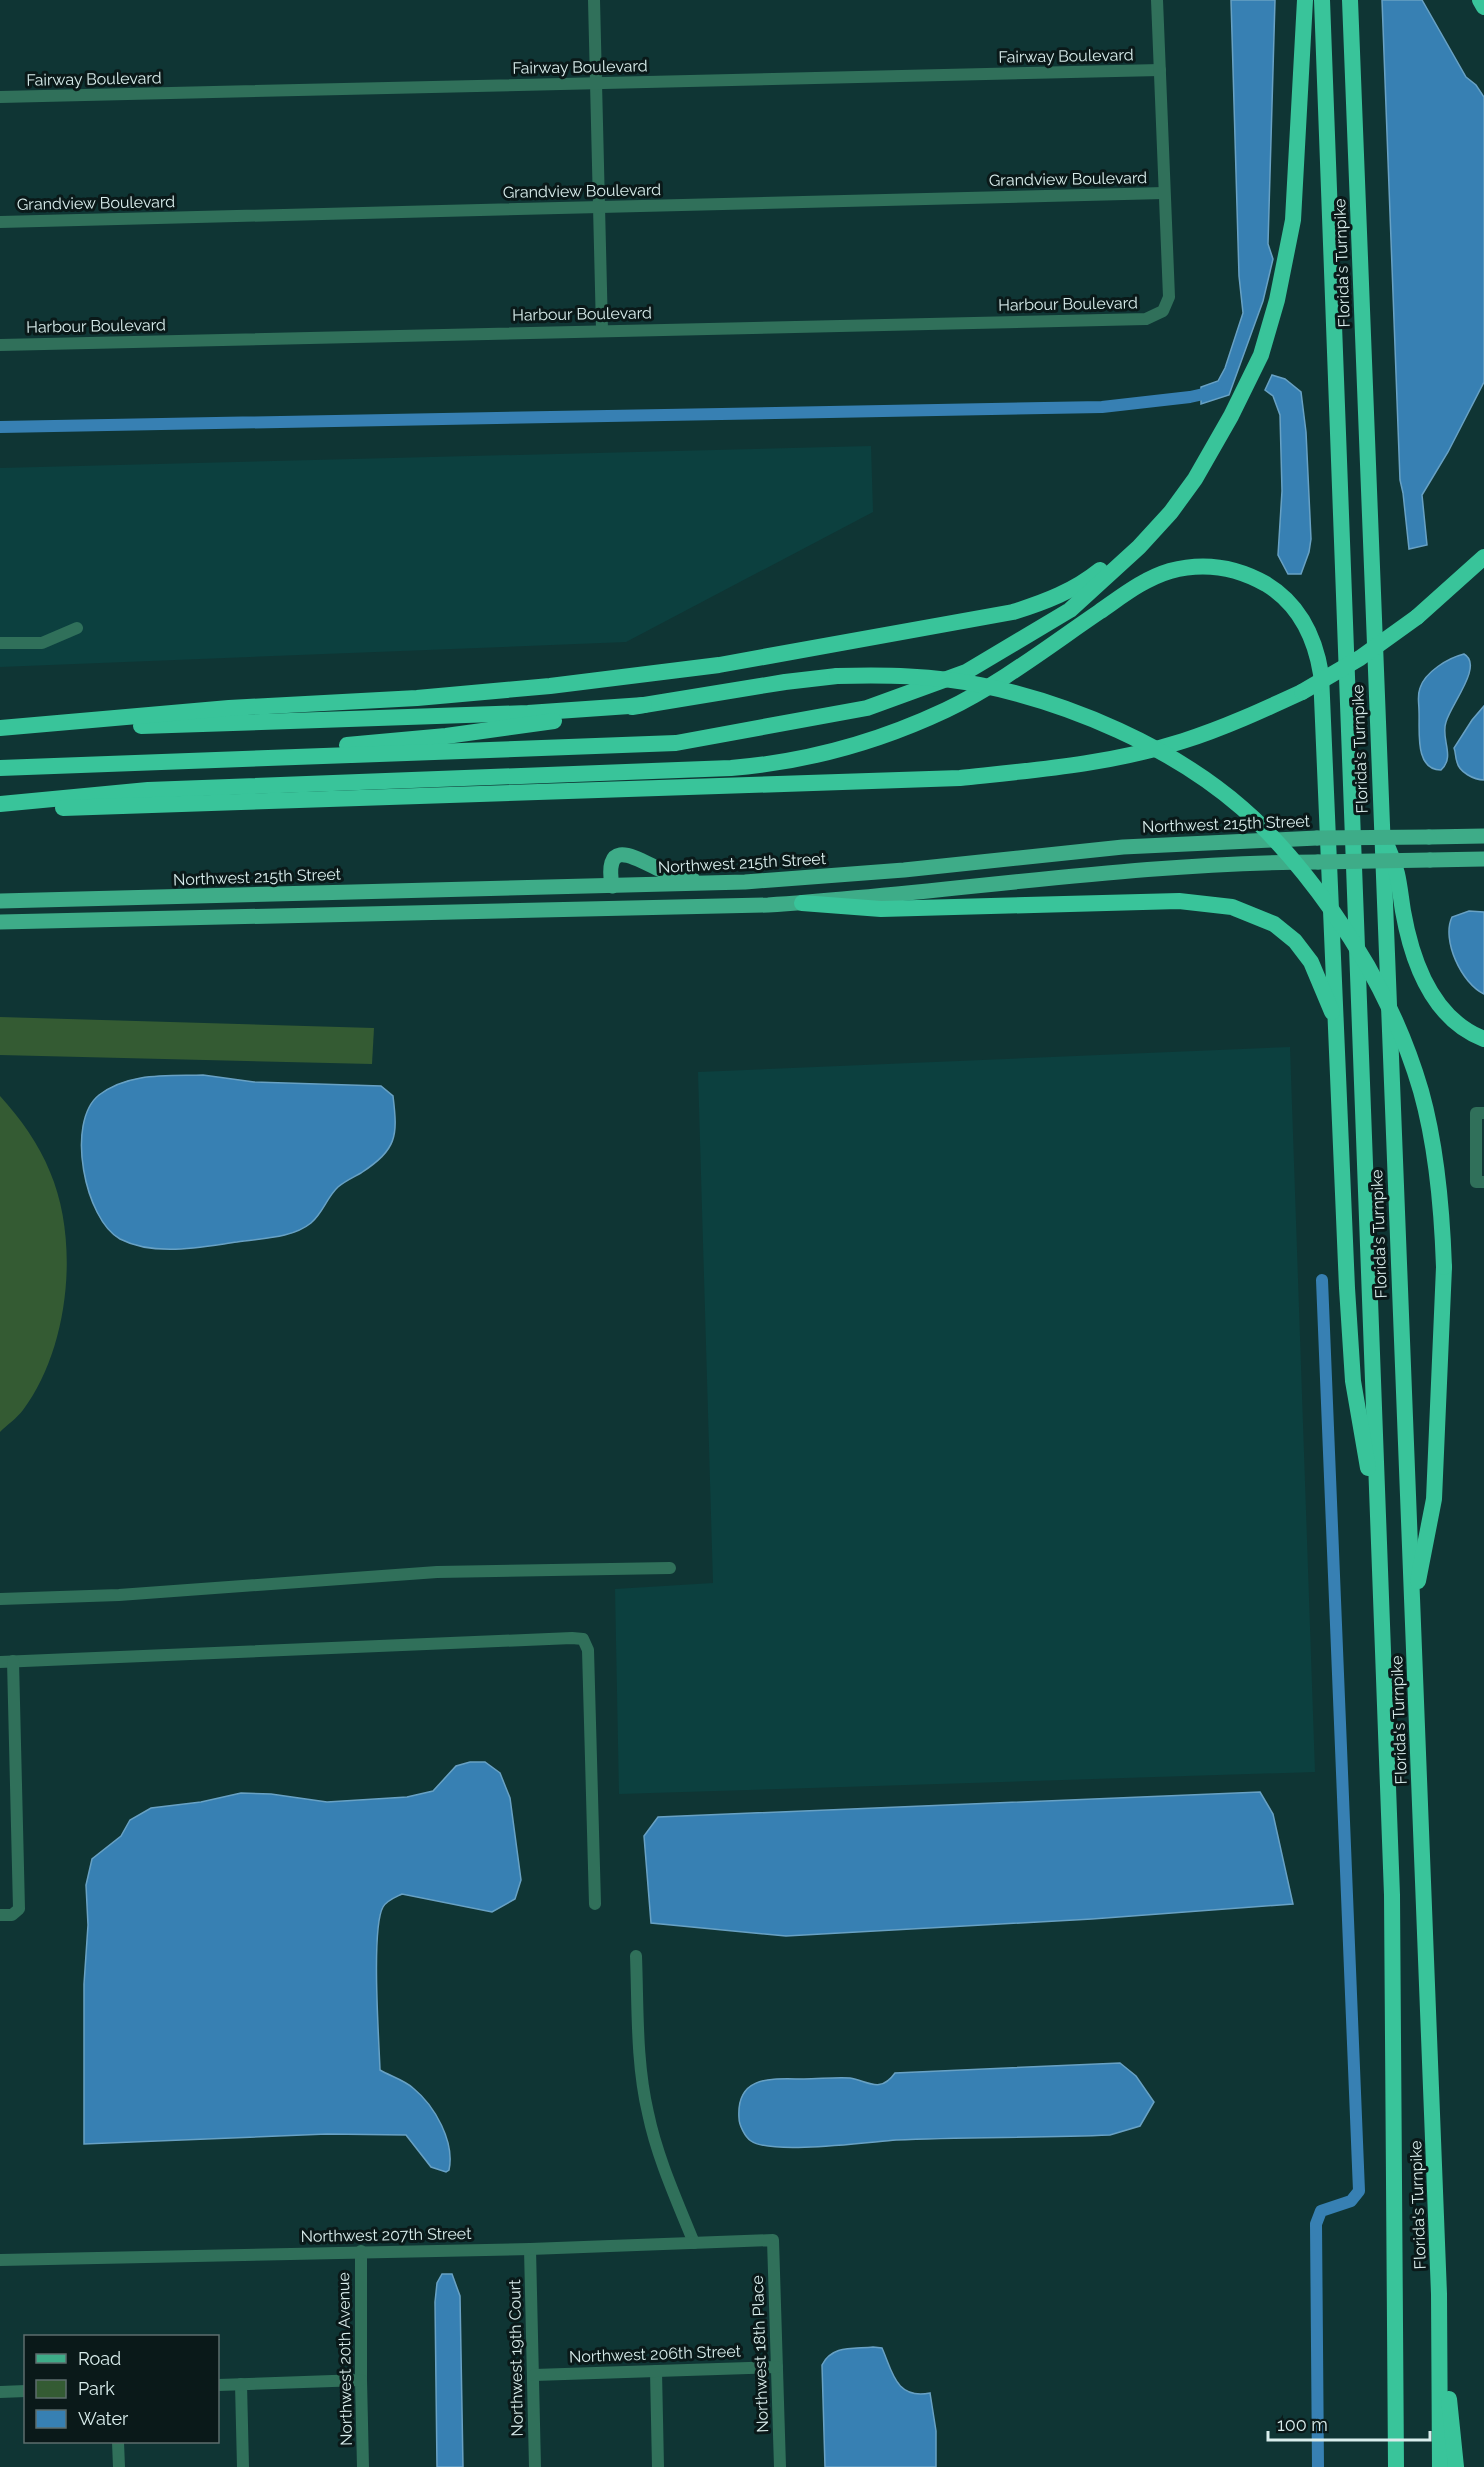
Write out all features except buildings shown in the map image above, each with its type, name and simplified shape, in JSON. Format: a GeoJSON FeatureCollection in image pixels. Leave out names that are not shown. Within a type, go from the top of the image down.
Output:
{"type":"FeatureCollection","features":[{"type":"Feature","properties":{"kind":"highway"},"geometry":{"type":"LineString","coordinates":[[0,768],[242,758],[623,747],[676,743],[867,708],[966,672],[1070,610],[1139,547],[1171,512],[1210,456],[1225,427],[1261,355],[1277,300],[1293,220],[1305,0]]}},
{"type":"Feature","properties":{"kind":"highway","name":"Florida's Turnpike"},"geometry":{"type":"LineString","coordinates":[[1322,0],[1392,1919],[1396,2467]]}},
{"type":"Feature","properties":{"kind":"highway","name":"Florida's Turnpike"},"geometry":{"type":"LineString","coordinates":[[1350,0],[1439,2294],[1440,2467]]}},
{"type":"Feature","properties":{"kind":"highway"},"geometry":{"type":"LineString","coordinates":[[1480,0],[1484,7]]}},
{"type":"Feature","properties":{"kind":"highway"},"geometry":{"type":"LineString","coordinates":[[0,729],[229,708],[417,698],[550,686],[719,664],[1013,612],[1051,600],[1085,582],[1108,563],[1150,522],[1225,427]]}},
{"type":"Feature","properties":{"kind":"highway"},"geometry":{"type":"LineString","coordinates":[[0,810],[960,778],[1052,768],[1111,758],[1181,742],[1241,720],[1302,692],[1360,658],[1417,617],[1484,557]]}},
{"type":"Feature","properties":{"kind":"highway"},"geometry":{"type":"LineString","coordinates":[[0,804],[148,790],[731,768],[793,760],[872,740],[947,710],[1026,663],[1154,577],[1175,570],[1198,567],[1229,569],[1256,579],[1271,587],[1293,606],[1310,632],[1319,659],[1323,698],[1346,1273],[1353,1381],[1379,1534]]}},
{"type":"Feature","properties":{"kind":"highway"},"geometry":{"type":"LineString","coordinates":[[242,758],[290,748],[332,747],[523,726],[837,676],[888,675],[935,678],[980,685],[1050,704],[1142,741],[1193,771],[1241,807],[1276,840],[1312,883],[1365,959],[1408,1050],[1422,1093],[1438,1176],[1444,1267],[1434,1499],[1413,1608]]}},
{"type":"Feature","properties":{"kind":"highway"},"geometry":{"type":"LineString","coordinates":[[0,729],[528,713],[644,705]]}},
{"type":"Feature","properties":{"kind":"highway"},"geometry":{"type":"LineString","coordinates":[[1382,834],[1398,870],[1410,943],[1422,974],[1435,999],[1450,1018],[1467,1031],[1484,1039]]}},
{"type":"Feature","properties":{"kind":"highway"},"geometry":{"type":"LineString","coordinates":[[801,903],[881,909],[1179,901],[1232,907],[1274,924],[1286,932],[1303,950],[1317,974],[1337,1024]]}},
{"type":"Feature","properties":{"kind":"highway"},"geometry":{"type":"LineString","coordinates":[[1439,2294],[1456,2467]]}},
{"type":"Feature","properties":{"kind":"main road","name":"Northwest 215th Street"},"geometry":{"type":"LineString","coordinates":[[0,901],[704,884],[845,875],[1143,845],[1317,838],[1484,836]]}},
{"type":"Feature","properties":{"kind":"main road"},"geometry":{"type":"LineString","coordinates":[[612,886],[610,872],[612,861],[616,856],[624,853],[639,857],[667,872],[704,884]]}},
{"type":"Feature","properties":{"kind":"main road"},"geometry":{"type":"LineString","coordinates":[[0,922],[594,907],[686,908],[801,903],[1185,866],[1484,859]]}},
{"type":"Feature","properties":{"kind":"street"},"geometry":{"type":"LineString","coordinates":[[594,0],[602,330]]}},
{"type":"Feature","properties":{"kind":"street"},"geometry":{"type":"LineString","coordinates":[[1157,0],[1164,194]]}},
{"type":"Feature","properties":{"kind":"street","name":"Fairway Boulevard"},"geometry":{"type":"LineString","coordinates":[[0,97],[1160,70]]}},
{"type":"Feature","properties":{"kind":"street","name":"Grandview Boulevard"},"geometry":{"type":"LineString","coordinates":[[0,222],[1164,194]]}},
{"type":"Feature","properties":{"kind":"street","name":"Harbour Boulevard"},"geometry":{"type":"LineString","coordinates":[[0,345],[1146,319],[1163,311],[1169,297],[1164,194]]}},
{"type":"Feature","properties":{"kind":"street"},"geometry":{"type":"LineString","coordinates":[[0,643],[42,643],[77,628]]}},
{"type":"Feature","properties":{"kind":"street"},"geometry":{"type":"LineString","coordinates":[[1484,1113],[1476,1113],[1476,1182],[1484,1182]]}},
{"type":"Feature","properties":{"kind":"street"},"geometry":{"type":"LineString","coordinates":[[0,1599],[119,1595],[437,1572],[670,1568]]}},
{"type":"Feature","properties":{"kind":"street"},"geometry":{"type":"LineString","coordinates":[[0,1662],[364,1645],[583,1639],[588,1650],[595,1904]]}},
{"type":"Feature","properties":{"kind":"street"},"geometry":{"type":"LineString","coordinates":[[0,1915],[12,1915],[19,1909],[13,1661]]}},
{"type":"Feature","properties":{"kind":"street"},"geometry":{"type":"LineString","coordinates":[[636,1956],[639,2053],[648,2113],[670,2183],[694,2243]]}},
{"type":"Feature","properties":{"kind":"street","name":"Northwest 207th Street"},"geometry":{"type":"LineString","coordinates":[[0,2260],[773,2240]]}},
{"type":"Feature","properties":{"kind":"street","name":"Northwest 18th Place"},"geometry":{"type":"LineString","coordinates":[[773,2240],[780,2467]]}},
{"type":"Feature","properties":{"kind":"street","name":"Northwest 19th Court"},"geometry":{"type":"LineString","coordinates":[[530,2248],[535,2467]]}},
{"type":"Feature","properties":{"kind":"street","name":"Northwest 20th Avenue"},"geometry":{"type":"LineString","coordinates":[[361,2251],[363,2467]]}},
{"type":"Feature","properties":{"kind":"street","name":"Northwest 206th Street"},"geometry":{"type":"LineString","coordinates":[[534,2375],[777,2367]]}},
{"type":"Feature","properties":{"kind":"street"},"geometry":{"type":"LineString","coordinates":[[656,2371],[658,2467]]}},
{"type":"Feature","properties":{"kind":"street"},"geometry":{"type":"LineString","coordinates":[[219,2385],[361,2380]]}},
{"type":"Feature","properties":{"kind":"street"},"geometry":{"type":"LineString","coordinates":[[241,2384],[243,2467]]}},
{"type":"Feature","properties":{"kind":"street"},"geometry":{"type":"LineString","coordinates":[[0,2392],[24,2391]]}},
{"type":"Feature","properties":{"kind":"street"},"geometry":{"type":"LineString","coordinates":[[118,2443],[119,2467]]}},
{"type":"Feature","properties":{"kind":"shaded area"},"geometry":{"type":"Polygon","coordinates":[[[871,446],[873,512],[626,642],[0,667],[0,468],[871,446]]]}},
{"type":"Feature","properties":{"kind":"shaded area"},"geometry":{"type":"Polygon","coordinates":[[[1290,1047],[1315,1772],[619,1794],[615,1589],[713,1583],[698,1072],[1290,1047]]]}},
{"type":"Feature","properties":{"kind":"green space"},"geometry":{"type":"Polygon","coordinates":[[[0,1017],[374,1028],[372,1064],[0,1055],[0,1017]]]}},
{"type":"Feature","properties":{"kind":"green space"},"geometry":{"type":"Polygon","coordinates":[[[0,1096],[28,1132],[50,1172],[65,1230],[67,1262],[60,1326],[51,1357],[39,1385],[23,1410],[0,1432],[0,1096]]]}},
{"type":"Feature","properties":{"kind":"water"},"geometry":{"type":"Polygon","coordinates":[[[1231,0],[1275,0],[1268,244],[1273,259],[1263,301],[1229,395],[1201,404],[1201,387],[1218,381],[1225,368],[1243,313],[1239,276],[1231,0]]]}},
{"type":"Feature","properties":{"kind":"water"},"geometry":{"type":"Polygon","coordinates":[[[1382,0],[1422,0],[1466,77],[1476,85],[1484,97],[1484,382],[1448,452],[1422,495],[1427,545],[1409,549],[1400,480],[1382,0]]]}},
{"type":"Feature","properties":{"kind":"water"},"geometry":{"type":"Polygon","coordinates":[[[1272,375],[1285,379],[1301,392],[1306,432],[1311,539],[1301,574],[1288,574],[1278,555],[1282,491],[1280,415],[1273,396],[1265,390],[1272,375]]]}},
{"type":"Feature","properties":{"kind":"water"},"geometry":{"type":"Polygon","coordinates":[[[1464,654],[1469,659],[1470,667],[1446,722],[1447,759],[1441,770],[1432,768],[1426,763],[1420,748],[1419,691],[1432,671],[1444,662],[1464,654]]]}},
{"type":"Feature","properties":{"kind":"water"},"geometry":{"type":"Polygon","coordinates":[[[1484,706],[1484,780],[1480,780],[1464,772],[1458,766],[1454,748],[1484,706]]]}},
{"type":"Feature","properties":{"kind":"water"},"geometry":{"type":"Polygon","coordinates":[[[1469,911],[1484,912],[1484,994],[1468,981],[1451,949],[1449,927],[1452,917],[1469,911]]]}},
{"type":"Feature","properties":{"kind":"water"},"geometry":{"type":"Polygon","coordinates":[[[203,1075],[254,1082],[381,1086],[393,1096],[395,1132],[382,1157],[338,1187],[319,1215],[311,1223],[294,1232],[266,1238],[178,1249],[148,1248],[120,1239],[108,1228],[97,1212],[89,1192],[81,1147],[83,1126],[89,1108],[99,1095],[123,1082],[149,1077],[203,1075]]]}},
{"type":"Feature","properties":{"kind":"water"},"geometry":{"type":"Polygon","coordinates":[[[470,1762],[485,1762],[500,1773],[510,1798],[521,1880],[515,1899],[492,1912],[402,1894],[383,1907],[377,1937],[380,2070],[409,2085],[436,2114],[449,2148],[449,2170],[446,2172],[431,2167],[406,2135],[327,2134],[84,2144],[84,1984],[88,1925],[86,1885],[92,1859],[121,1836],[130,1820],[151,1808],[201,1802],[241,1793],[271,1794],[327,1802],[407,1797],[433,1791],[456,1766],[470,1762]]]}},
{"type":"Feature","properties":{"kind":"water"},"geometry":{"type":"Polygon","coordinates":[[[1260,1792],[1273,1814],[1293,1904],[1092,1919],[786,1936],[651,1923],[644,1836],[658,1817],[1260,1792]]]}},
{"type":"Feature","properties":{"kind":"water"},"geometry":{"type":"Polygon","coordinates":[[[1120,2063],[1136,2076],[1154,2102],[1140,2126],[1110,2135],[896,2140],[820,2147],[778,2147],[751,2141],[739,2121],[740,2104],[744,2093],[750,2086],[769,2080],[850,2078],[879,2085],[895,2073],[1120,2063]]]}},
{"type":"Feature","properties":{"kind":"water"},"geometry":{"type":"Polygon","coordinates":[[[442,2274],[452,2274],[460,2296],[463,2467],[437,2467],[435,2302],[437,2283],[442,2274]]]}},
{"type":"Feature","properties":{"kind":"water"},"geometry":{"type":"Polygon","coordinates":[[[882,2348],[892,2374],[902,2388],[918,2394],[930,2393],[936,2431],[936,2467],[825,2467],[822,2365],[831,2354],[837,2351],[882,2348]]]}},
{"type":"Feature","properties":{"kind":"waterway"},"geometry":{"type":"LineString","coordinates":[[0,427],[1102,407],[1190,397],[1217,391]]}},
{"type":"Feature","properties":{"kind":"waterway"},"geometry":{"type":"LineString","coordinates":[[1318,2467],[1316,2224],[1321,2211],[1351,2201],[1359,2191],[1322,1280]]}}]}
